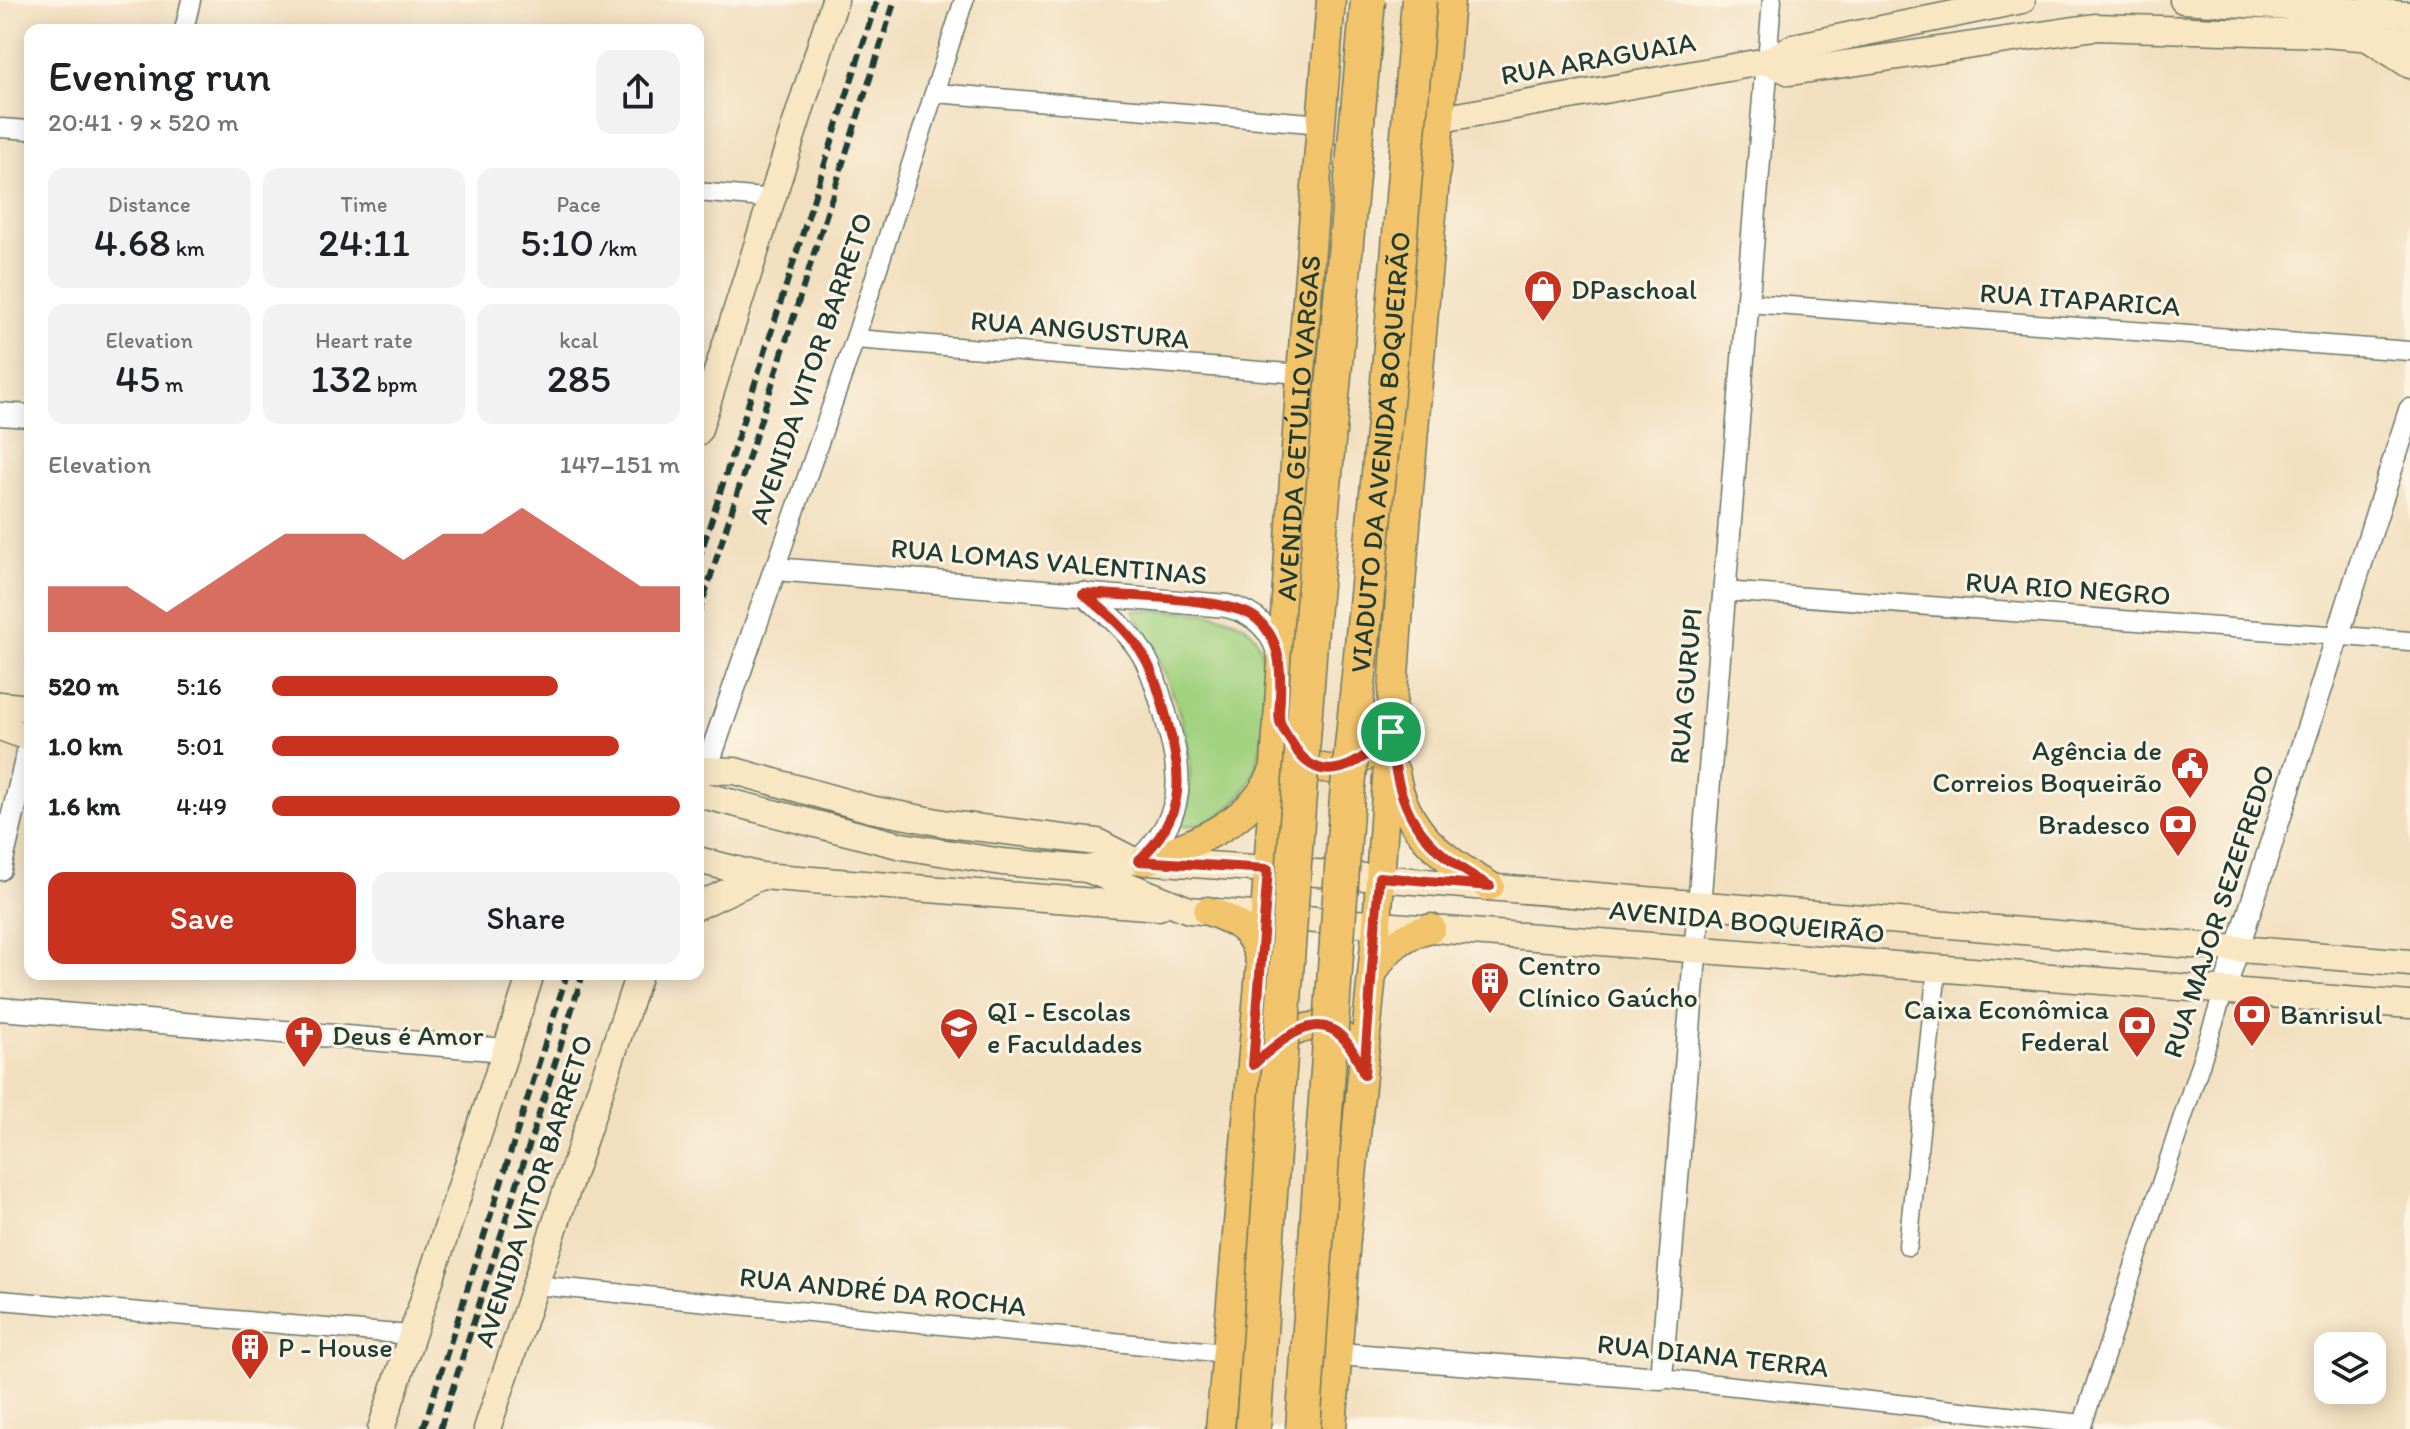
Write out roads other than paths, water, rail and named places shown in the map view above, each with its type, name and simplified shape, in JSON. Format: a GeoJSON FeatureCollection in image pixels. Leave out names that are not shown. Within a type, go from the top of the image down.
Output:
{"type":"FeatureCollection","features":[{"type":"Feature","properties":{"kind":"highway","name":"VIADUTO DA AVENIDA BOQUEIRÃO"},"geometry":{"type":"LineString","coordinates":[[1253,1429],[1311,629],[1368,0]]}},
{"type":"Feature","properties":{"kind":"highway","name":"VIADUTO DA AVENIDA BOQUEIRÃO"},"geometry":{"type":"LineString","coordinates":[[1303,1429],[1347,797],[1386,398],[1419,0]]}},
{"type":"Feature","properties":{"kind":"main road"},"geometry":{"type":"LineString","coordinates":[[704,414],[835,0]]}},
{"type":"Feature","properties":{"kind":"main road","name":"AVENIDA GETÚLIO VARGAS"},"geometry":{"type":"LineString","coordinates":[[1220,1429],[1265,915],[1301,374],[1331,0]]}},
{"type":"Feature","properties":{"kind":"main road"},"geometry":{"type":"LineString","coordinates":[[1332,1429],[1346,1237],[1373,973],[1450,0]]}},
{"type":"Feature","properties":{"kind":"main road","name":"RUA ARAGUAIA"},"geometry":{"type":"LineString","coordinates":[[1441,119],[1767,61],[1794,47],[2022,0]]}},
{"type":"Feature","properties":{"kind":"main road"},"geometry":{"type":"LineString","coordinates":[[2183,0],[2318,4],[2410,15]]}},
{"type":"Feature","properties":{"kind":"main road","name":"RUA ARAGUAIA"},"geometry":{"type":"LineString","coordinates":[[1767,61],[1790,72],[2095,27],[2323,34],[2410,41]]}},
{"type":"Feature","properties":{"kind":"main road"},"geometry":{"type":"LineString","coordinates":[[2364,37],[2410,65]]}},
{"type":"Feature","properties":{"kind":"main road"},"geometry":{"type":"LineString","coordinates":[[0,705],[24,707]]}},
{"type":"Feature","properties":{"kind":"main road"},"geometry":{"type":"LineString","coordinates":[[1279,721],[1304,759],[1322,769],[1334,770],[1356,764],[1391,732]]}},
{"type":"Feature","properties":{"kind":"main road"},"geometry":{"type":"LineString","coordinates":[[0,727],[24,737]]}},
{"type":"Feature","properties":{"kind":"main road"},"geometry":{"type":"LineString","coordinates":[[1391,732],[1398,791],[1410,819],[1441,855],[1490,886]]}},
{"type":"Feature","properties":{"kind":"main road"},"geometry":{"type":"LineString","coordinates":[[704,778],[735,771],[909,817],[998,832],[1097,842],[1139,861],[1194,842],[1233,820],[1260,795],[1275,766]]}},
{"type":"Feature","properties":{"kind":"main road","name":"AVENIDA BOQUEIRÃO"},"geometry":{"type":"LineString","coordinates":[[704,778],[902,846],[1002,862],[1074,868],[1139,861],[1268,869],[2410,963]]}},
{"type":"Feature","properties":{"kind":"main road"},"geometry":{"type":"LineString","coordinates":[[704,862],[761,876],[1198,910],[1227,917],[1251,934],[1261,966]]}},
{"type":"Feature","properties":{"kind":"main road","name":"AVENIDA BOQUEIRÃO"},"geometry":{"type":"LineString","coordinates":[[1074,868],[1198,910],[2410,1005]]}},
{"type":"Feature","properties":{"kind":"main road"},"geometry":{"type":"LineString","coordinates":[[704,903],[761,876]]}},
{"type":"Feature","properties":{"kind":"main road"},"geometry":{"type":"LineString","coordinates":[[1373,973],[1391,947],[1415,932],[1431,928]]}},
{"type":"Feature","properties":{"kind":"main road"},"geometry":{"type":"LineString","coordinates":[[381,1429],[529,980]]}},
{"type":"Feature","properties":{"kind":"main road","name":"AVENIDA VITOR BARRETO"},"geometry":{"type":"LineString","coordinates":[[487,1429],[637,980]]}},
{"type":"Feature","properties":{"kind":"main road"},"geometry":{"type":"LineString","coordinates":[[1253,1065],[1291,1032],[1320,1026],[1346,1039],[1364,1075]]}},
{"type":"Feature","properties":{"kind":"street"},"geometry":{"type":"LineString","coordinates":[[185,24],[191,0]]}},
{"type":"Feature","properties":{"kind":"street","name":"AVENIDA VITOR BARRETO"},"geometry":{"type":"LineString","coordinates":[[704,775],[855,339],[964,0]]}},
{"type":"Feature","properties":{"kind":"street","name":"RUA GURUPI"},"geometry":{"type":"LineString","coordinates":[[1661,1378],[1696,906],[1772,0]]}},
{"type":"Feature","properties":{"kind":"street"},"geometry":{"type":"LineString","coordinates":[[2318,4],[2323,34]]}},
{"type":"Feature","properties":{"kind":"street"},"geometry":{"type":"LineString","coordinates":[[935,93],[1323,124]]}},
{"type":"Feature","properties":{"kind":"street"},"geometry":{"type":"LineString","coordinates":[[0,128],[24,130]]}},
{"type":"Feature","properties":{"kind":"street"},"geometry":{"type":"LineString","coordinates":[[704,193],[774,199]]}},
{"type":"Feature","properties":{"kind":"street","name":"RUA ITAPARICA"},"geometry":{"type":"LineString","coordinates":[[1747,303],[2410,351]]}},
{"type":"Feature","properties":{"kind":"street","name":"RUA ANGUSTURA"},"geometry":{"type":"LineString","coordinates":[[855,339],[1301,374]]}},
{"type":"Feature","properties":{"kind":"street","name":"RUA MAJOR SEZEFREDO"},"geometry":{"type":"LineString","coordinates":[[2081,1426],[2340,636],[2410,410]]}},
{"type":"Feature","properties":{"kind":"street"},"geometry":{"type":"LineString","coordinates":[[0,414],[24,416]]}},
{"type":"Feature","properties":{"kind":"street","name":"RUA LOMAS VALENTINAS"},"geometry":{"type":"LineString","coordinates":[[775,569],[1227,606],[1246,611],[1272,636],[1281,670]]}},
{"type":"Feature","properties":{"kind":"street","name":"RUA RIO NEGRO"},"geometry":{"type":"LineString","coordinates":[[1723,591],[2410,641]]}},
{"type":"Feature","properties":{"kind":"street"},"geometry":{"type":"LineString","coordinates":[[1083,593],[1111,617],[1141,651],[1156,683],[1177,756],[1179,779],[1172,816],[1139,861]]}},
{"type":"Feature","properties":{"kind":"street"},"geometry":{"type":"LineString","coordinates":[[0,869],[24,766]]}},
{"type":"Feature","properties":{"kind":"street"},"geometry":{"type":"LineString","coordinates":[[1908,1246],[1937,968]]}},
{"type":"Feature","properties":{"kind":"street"},"geometry":{"type":"LineString","coordinates":[[0,1009],[505,1050]]}},
{"type":"Feature","properties":{"kind":"street","name":"RUA ANDRÉ DA ROCHA"},"geometry":{"type":"LineString","coordinates":[[535,1285],[1225,1353]]}},
{"type":"Feature","properties":{"kind":"street"},"geometry":{"type":"LineString","coordinates":[[0,1300],[410,1335]]}},
{"type":"Feature","properties":{"kind":"street","name":"RUA DIANA TERRA"},"geometry":{"type":"LineString","coordinates":[[1338,1354],[1661,1378],[2081,1426]]}},
{"type":"Feature","properties":{"kind":"railway"},"geometry":{"type":"LineString","coordinates":[[704,543],[877,0]]}},
{"type":"Feature","properties":{"kind":"railway"},"geometry":{"type":"LineString","coordinates":[[704,597],[895,0]]}},
{"type":"Feature","properties":{"kind":"railway"},"geometry":{"type":"LineString","coordinates":[[423,1429],[565,980]]}},
{"type":"Feature","properties":{"kind":"railway"},"geometry":{"type":"LineString","coordinates":[[440,1429],[581,980]]}},
{"type":"Feature","properties":{"kind":"place","name":"DPaschoal"},"geometry":{"type":"Point","coordinates":[1543,323]}},
{"type":"Feature","properties":{"kind":"place","name":"Agência de Correios Boqueirão"},"geometry":{"type":"Point","coordinates":[2190,800]}},
{"type":"Feature","properties":{"kind":"place","name":"Bradesco"},"geometry":{"type":"Point","coordinates":[2178,858]}},
{"type":"Feature","properties":{"kind":"place","name":"Centro Clínico Gaúcho"},"geometry":{"type":"Point","coordinates":[1490,1015]}},
{"type":"Feature","properties":{"kind":"place","name":"Banrisul"},"geometry":{"type":"Point","coordinates":[2252,1048]}},
{"type":"Feature","properties":{"kind":"place","name":"Caixa Econômica Federal"},"geometry":{"type":"Point","coordinates":[2137,1059]}},
{"type":"Feature","properties":{"kind":"place","name":"QI - Escolas e Faculdades"},"geometry":{"type":"Point","coordinates":[959,1061]}},
{"type":"Feature","properties":{"kind":"place","name":"Deus é Amor"},"geometry":{"type":"Point","coordinates":[304,1069]}},
{"type":"Feature","properties":{"kind":"place","name":"P - House"},"geometry":{"type":"Point","coordinates":[250,1381]}}]}
